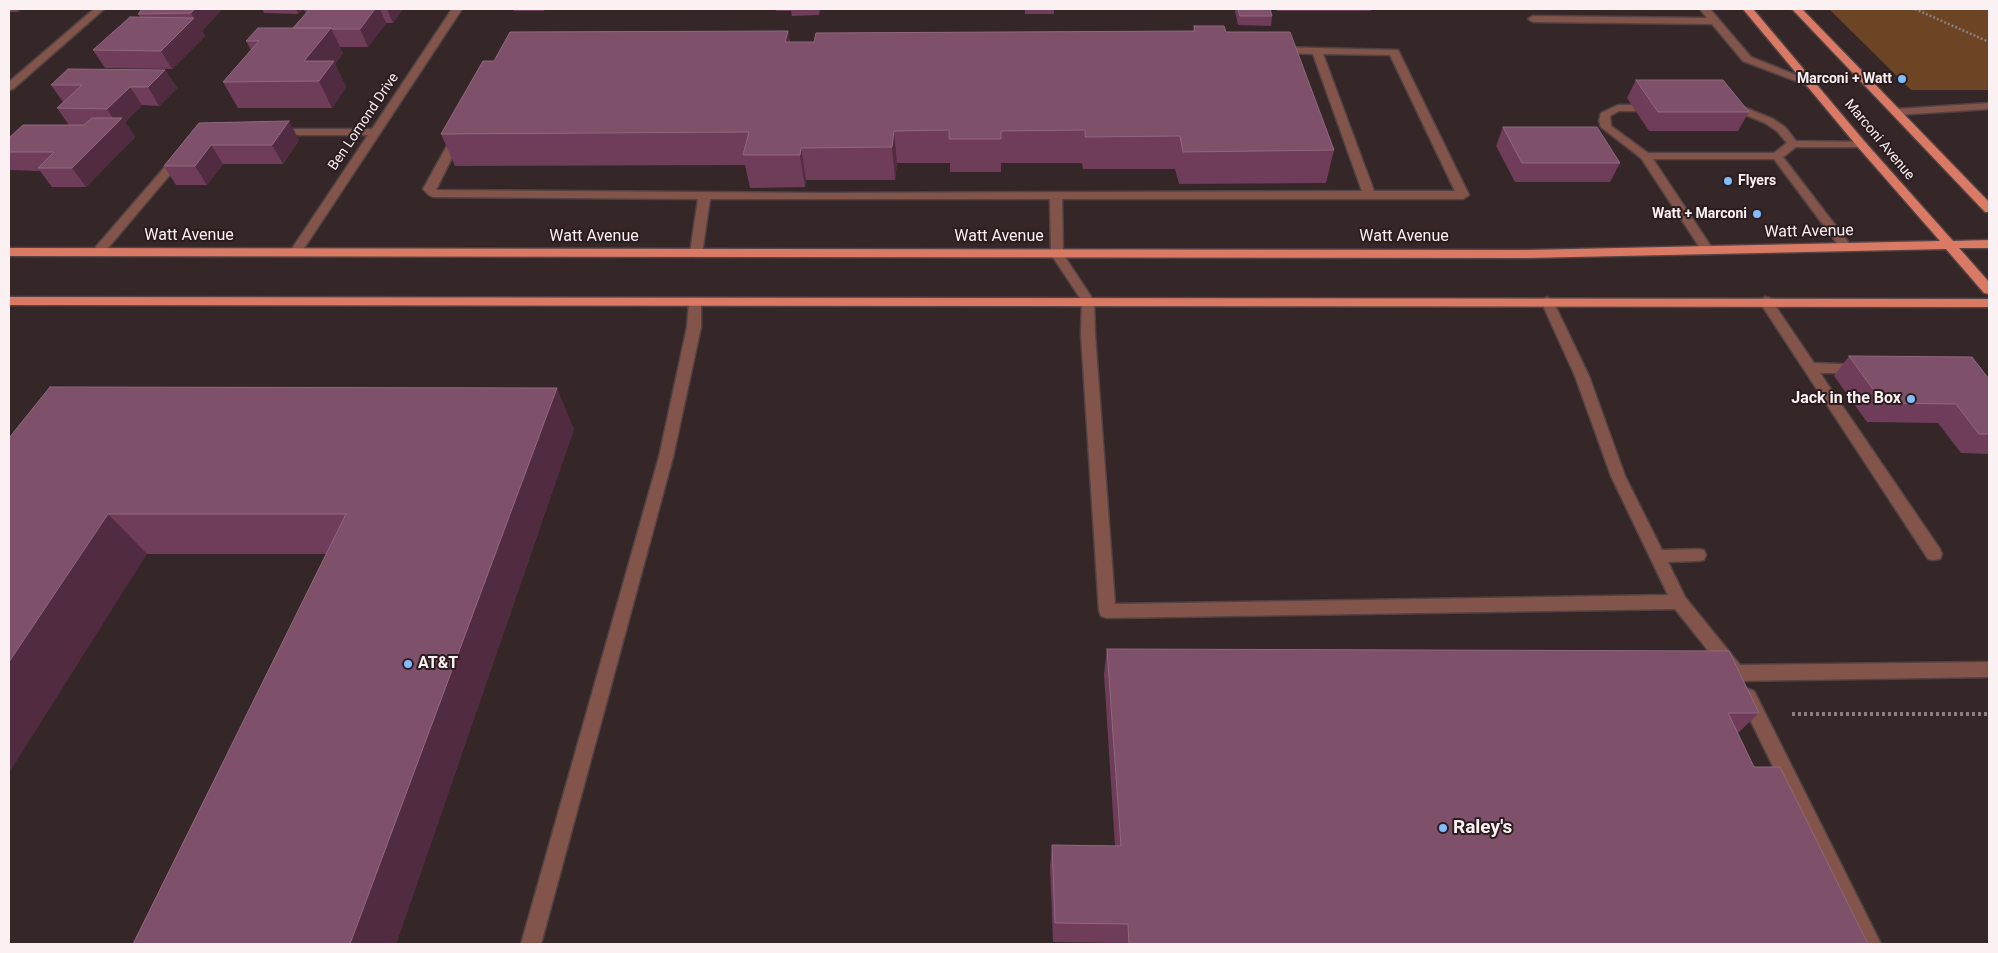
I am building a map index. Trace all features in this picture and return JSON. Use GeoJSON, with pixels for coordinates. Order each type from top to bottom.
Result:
{"type":"FeatureCollection","features":[{"type":"Feature","properties":{"kind":"main road","name":"Marconi Avenue"},"geometry":{"type":"LineString","coordinates":[[1748,9],[1813,84],[1861,144],[1989,290]]}},
{"type":"Feature","properties":{"kind":"main road","name":"Marconi Avenue"},"geometry":{"type":"LineString","coordinates":[[1797,9],[1989,208]]}},
{"type":"Feature","properties":{"kind":"main road","name":"Watt Avenue"},"geometry":{"type":"LineString","coordinates":[[9,252],[1527,254],[1989,244]]}},
{"type":"Feature","properties":{"kind":"main road"},"geometry":{"type":"LineString","coordinates":[[9,301],[1764,301],[1989,303]]}},
{"type":"Feature","properties":{"kind":"street"},"geometry":{"type":"LineString","coordinates":[[9,87],[99,9]]}},
{"type":"Feature","properties":{"kind":"street","name":"Ben Lomond Drive"},"geometry":{"type":"LineString","coordinates":[[295,253],[457,9]]}},
{"type":"Feature","properties":{"kind":"street"},"geometry":{"type":"LineString","coordinates":[[1705,9],[1747,59],[1813,84]]}},
{"type":"Feature","properties":{"kind":"street"},"geometry":{"type":"LineString","coordinates":[[1533,19],[1715,21]]}},
{"type":"Feature","properties":{"kind":"street"},"geometry":{"type":"LineString","coordinates":[[462,127],[429,189],[433,193],[705,196],[1463,196],[1394,52],[1261,50]]}},
{"type":"Feature","properties":{"kind":"street"},"geometry":{"type":"LineString","coordinates":[[1317,51],[1369,195]]}},
{"type":"Feature","properties":{"kind":"street"},"geometry":{"type":"LineString","coordinates":[[1896,112],[1989,106]]}},
{"type":"Feature","properties":{"kind":"street"},"geometry":{"type":"LineString","coordinates":[[1668,108],[1618,108],[1605,115],[1604,121],[1606,127],[1645,156],[1708,251]]}},
{"type":"Feature","properties":{"kind":"street"},"geometry":{"type":"LineString","coordinates":[[1717,108],[1737,108],[1754,114],[1781,129],[1793,144]]}},
{"type":"Feature","properties":{"kind":"street"},"geometry":{"type":"LineString","coordinates":[[265,132],[375,132]]}},
{"type":"Feature","properties":{"kind":"street"},"geometry":{"type":"LineString","coordinates":[[1645,156],[1777,156],[1793,144],[1861,144]]}},
{"type":"Feature","properties":{"kind":"street"},"geometry":{"type":"LineString","coordinates":[[98,252],[186,148]]}},
{"type":"Feature","properties":{"kind":"street"},"geometry":{"type":"LineString","coordinates":[[1777,156],[1846,247]]}},
{"type":"Feature","properties":{"kind":"street"},"geometry":{"type":"LineString","coordinates":[[1056,195],[1057,254],[1088,301],[1089,350],[1107,611],[1679,602]]}},
{"type":"Feature","properties":{"kind":"street"},"geometry":{"type":"LineString","coordinates":[[696,253],[705,196]]}},
{"type":"Feature","properties":{"kind":"street"},"geometry":{"type":"LineString","coordinates":[[1547,301],[1582,376],[1618,476],[1679,602],[1736,673],[1871,944]]}},
{"type":"Feature","properties":{"kind":"street"},"geometry":{"type":"LineString","coordinates":[[1764,301],[1934,554]]}},
{"type":"Feature","properties":{"kind":"street"},"geometry":{"type":"LineString","coordinates":[[531,944],[666,457],[694,327],[695,302]]}},
{"type":"Feature","properties":{"kind":"street"},"geometry":{"type":"LineString","coordinates":[[1809,368],[1878,368]]}},
{"type":"Feature","properties":{"kind":"street"},"geometry":{"type":"LineString","coordinates":[[1658,556],[1698,555]]}},
{"type":"Feature","properties":{"kind":"street"},"geometry":{"type":"LineString","coordinates":[[1736,673],[1989,670]]}},
{"type":"Feature","properties":{"kind":"path"},"geometry":{"type":"LineString","coordinates":[[1915,9],[1989,42]]}},
{"type":"Feature","properties":{"kind":"path"},"geometry":{"type":"LineString","coordinates":[[1756,714],[1989,714]]}},
{"type":"Feature","properties":{"kind":"shaded area"},"geometry":{"type":"Polygon","coordinates":[[[1829,9],[1989,9],[1989,90],[1911,90],[1829,9]]]}},
{"type":"Feature","properties":{"kind":"building"},"geometry":{"type":"Polygon","coordinates":[[[142,9],[195,9],[191,13],[138,14],[142,9]]]}},
{"type":"Feature","properties":{"kind":"building"},"geometry":{"type":"Polygon","coordinates":[[[310,9],[375,9],[360,29],[293,28],[310,9]]]}},
{"type":"Feature","properties":{"kind":"building"},"geometry":{"type":"Polygon","coordinates":[[[1238,9],[1270,9],[1272,16],[1240,16],[1238,9]]]}},
{"type":"Feature","properties":{"kind":"building"},"geometry":{"type":"Polygon","coordinates":[[[130,17],[194,18],[161,51],[93,50],[130,17]]]}},
{"type":"Feature","properties":{"kind":"building"},"geometry":{"type":"Polygon","coordinates":[[[1194,26],[1224,26],[1226,32],[1290,32],[1334,150],[1183,152],[1180,136],[1085,137],[1085,130],[1001,131],[1001,139],[949,139],[949,130],[894,131],[892,147],[801,148],[800,155],[743,155],[749,132],[441,134],[483,61],[494,61],[510,32],[788,31],[785,42],[814,42],[816,33],[1195,31],[1194,26]]]}},
{"type":"Feature","properties":{"kind":"building"},"geometry":{"type":"Polygon","coordinates":[[[258,28],[331,28],[304,61],[334,61],[319,81],[223,82],[259,41],[246,41],[258,28]]]}},
{"type":"Feature","properties":{"kind":"building"},"geometry":{"type":"Polygon","coordinates":[[[68,69],[165,70],[148,87],[130,87],[107,109],[57,108],[82,85],[51,85],[68,69]]]}},
{"type":"Feature","properties":{"kind":"building"},"geometry":{"type":"Polygon","coordinates":[[[1636,80],[1723,80],[1749,112],[1658,112],[1636,80]]]}},
{"type":"Feature","properties":{"kind":"building"},"geometry":{"type":"Polygon","coordinates":[[[92,118],[122,118],[72,168],[38,168],[54,152],[9,152],[9,138],[23,125],[84,125],[92,118]]]}},
{"type":"Feature","properties":{"kind":"building"},"geometry":{"type":"Polygon","coordinates":[[[289,121],[272,145],[211,145],[195,166],[164,166],[199,123],[289,121]]]}},
{"type":"Feature","properties":{"kind":"building"},"geometry":{"type":"Polygon","coordinates":[[[1503,127],[1597,127],[1620,163],[1522,163],[1503,127]]]}},
{"type":"Feature","properties":{"kind":"building"},"geometry":{"type":"Polygon","coordinates":[[[1849,356],[1972,357],[1989,379],[1989,434],[1979,434],[1956,404],[1883,403],[1849,356]]]}},
{"type":"Feature","properties":{"kind":"building","name":"AT&T"},"geometry":{"type":"Polygon","coordinates":[[[50,387],[557,388],[350,944],[133,944],[346,514],[108,514],[9,662],[9,438],[50,387]]]}},
{"type":"Feature","properties":{"kind":"building","name":"Raley's"},"geometry":{"type":"Polygon","coordinates":[[[1107,649],[1729,651],[1759,713],[1728,713],[1754,767],[1780,767],[1868,944],[1129,944],[1128,924],[1055,923],[1052,845],[1121,846],[1107,649]]]}},
{"type":"Feature","properties":{"kind":"place","name":"Marconi + Watt"},"geometry":{"type":"Point","coordinates":[1902,79]}},
{"type":"Feature","properties":{"kind":"place","name":"Flyers"},"geometry":{"type":"Point","coordinates":[1728,181]}},
{"type":"Feature","properties":{"kind":"place","name":"Watt + Marconi"},"geometry":{"type":"Point","coordinates":[1757,214]}},
{"type":"Feature","properties":{"kind":"place","name":"Jack in the Box"},"geometry":{"type":"Point","coordinates":[1911,399]}},
{"type":"Feature","properties":{"kind":"place","name":"AT&T"},"geometry":{"type":"Point","coordinates":[408,664]}},
{"type":"Feature","properties":{"kind":"place","name":"Raley's"},"geometry":{"type":"Point","coordinates":[1443,828]}}]}
